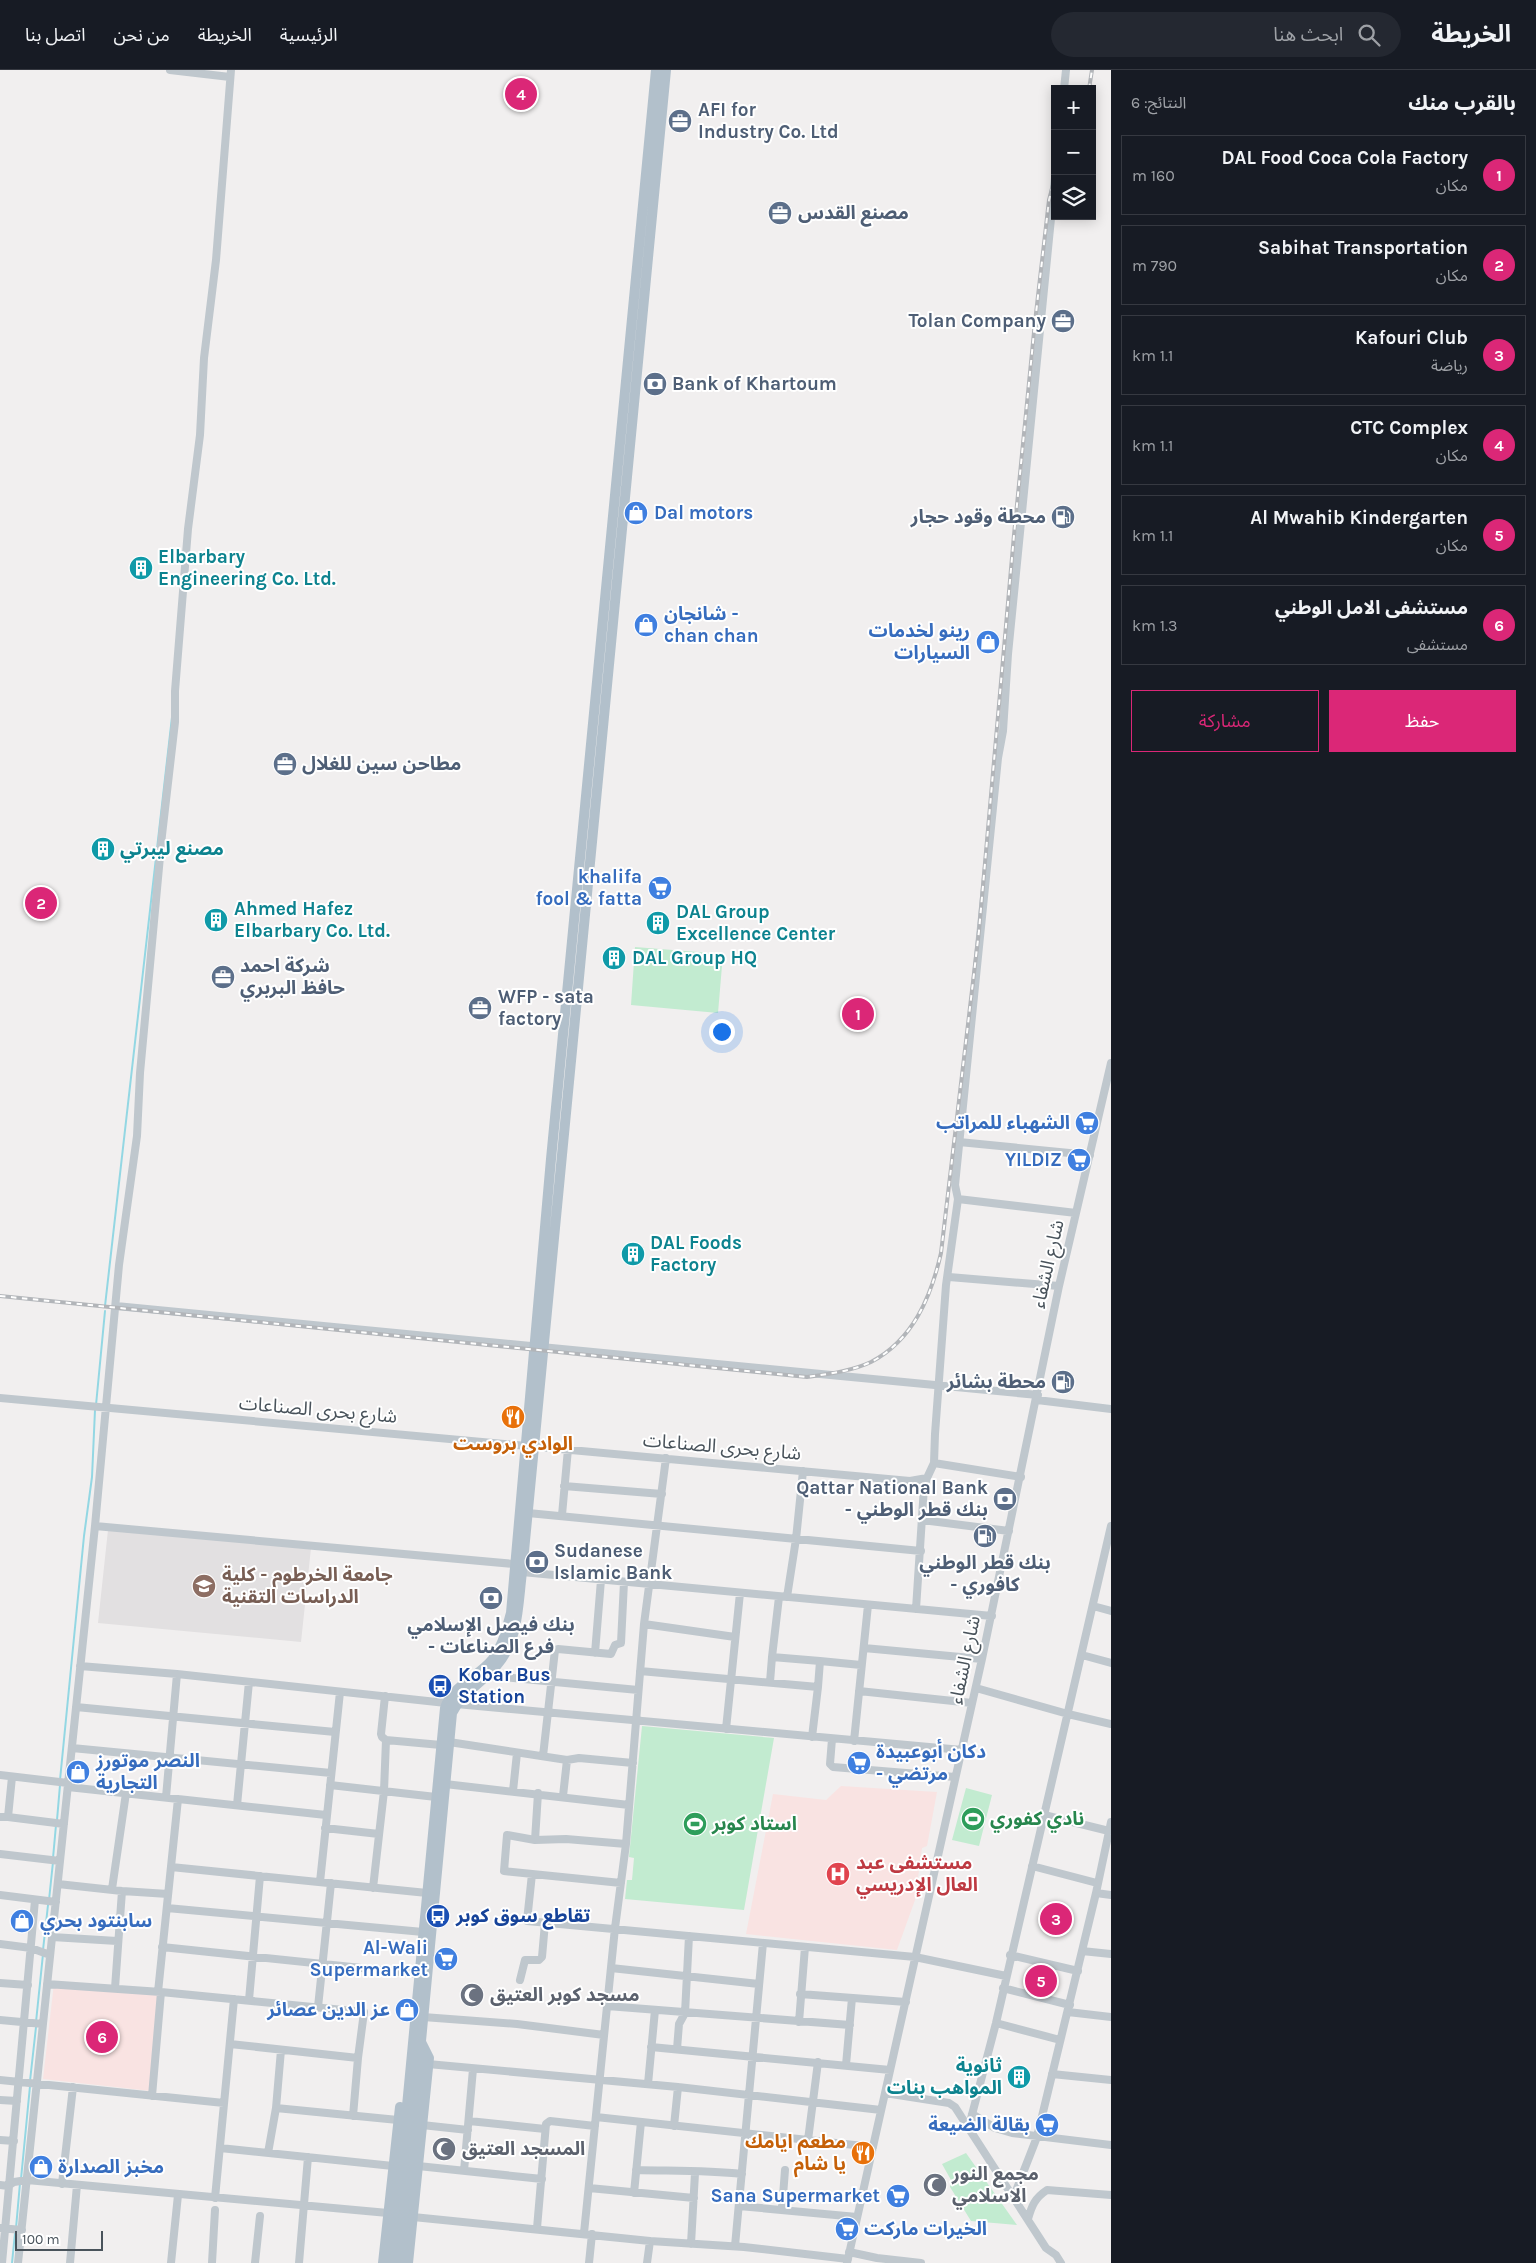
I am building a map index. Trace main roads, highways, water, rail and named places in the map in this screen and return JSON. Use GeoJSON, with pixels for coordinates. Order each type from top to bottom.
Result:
{"type":"FeatureCollection","features":[{"type":"Feature","properties":{"kind":"main road"},"geometry":{"type":"LineString","coordinates":[[482,1675],[503,1643],[511,1613],[514,1564],[530,1446],[656,70]]}},
{"type":"Feature","properties":{"kind":"main road"},"geometry":{"type":"LineString","coordinates":[[563,1092],[666,70]]}},
{"type":"Feature","properties":{"kind":"main road"},"geometry":{"type":"LineString","coordinates":[[408,2263],[422,2125],[416,2040],[419,1974],[436,1797],[451,1704],[456,1692],[498,1665],[510,1644],[516,1621],[528,1513],[530,1446]]}},
{"type":"Feature","properties":{"kind":"main road"},"geometry":{"type":"LineString","coordinates":[[383,2263],[405,2056],[416,2040],[423,2017],[445,1784],[445,1744]]}},
{"type":"Feature","properties":{"kind":"main road"},"geometry":{"type":"LineString","coordinates":[[416,2040],[429,2058],[419,2063]]}},
{"type":"Feature","properties":{"kind":"main road"},"geometry":{"type":"LineString","coordinates":[[392,2263],[419,2063]]}},
{"type":"Feature","properties":{"kind":"main road"},"geometry":{"type":"LineString","coordinates":[[400,2263],[419,2063]]}},
{"type":"Feature","properties":{"kind":"waterway"},"geometry":{"type":"LineString","coordinates":[[105,1306],[172,717]]}},
{"type":"Feature","properties":{"kind":"waterway"},"geometry":{"type":"LineString","coordinates":[[96,1405],[105,1311]]}},
{"type":"Feature","properties":{"kind":"waterway"},"geometry":{"type":"LineString","coordinates":[[60,1780],[84,1536],[92,1477],[95,1410]]}},
{"type":"Feature","properties":{"kind":"waterway"},"geometry":{"type":"LineString","coordinates":[[57,1820],[60,1785]]}},
{"type":"Feature","properties":{"kind":"waterway"},"geometry":{"type":"LineString","coordinates":[[53,1858],[56,1825]]}},
{"type":"Feature","properties":{"kind":"waterway"},"geometry":{"type":"LineString","coordinates":[[49,1900],[53,1862]]}},
{"type":"Feature","properties":{"kind":"waterway"},"geometry":{"type":"LineString","coordinates":[[43,1950],[48,1905]]}},
{"type":"Feature","properties":{"kind":"waterway"},"geometry":{"type":"LineString","coordinates":[[36,2022],[43,1954]]}},
{"type":"Feature","properties":{"kind":"waterway"},"geometry":{"type":"LineString","coordinates":[[30,2081],[36,2027]]}},
{"type":"Feature","properties":{"kind":"waterway"},"geometry":{"type":"LineString","coordinates":[[21,2179],[30,2086]]}},
{"type":"Feature","properties":{"kind":"waterway"},"geometry":{"type":"LineString","coordinates":[[16,2228],[20,2183]]}},
{"type":"Feature","properties":{"kind":"waterway"},"geometry":{"type":"LineString","coordinates":[[12,2263],[15,2233]]}},
{"type":"Feature","properties":{"kind":"railway"},"geometry":{"type":"LineString","coordinates":[[1090,85],[1092,70]]}},
{"type":"Feature","properties":{"kind":"railway"},"geometry":{"type":"LineString","coordinates":[[0,1296],[807,1377],[840,1372],[864,1365],[886,1353],[898,1342],[918,1316],[926,1301],[941,1253],[979,931],[1014,535],[1035,322],[1051,192]]}},
{"type":"Feature","properties":{"kind":"place","name":"CTC Complex"},"geometry":{"type":"Point","coordinates":[521,94]}},
{"type":"Feature","properties":{"kind":"place","name":"AFI for Industry Co. Ltd"},"geometry":{"type":"Point","coordinates":[680,121]}},
{"type":"Feature","properties":{"kind":"place","name":"مصنع القدس"},"geometry":{"type":"Point","coordinates":[780,213]}},
{"type":"Feature","properties":{"kind":"place","name":"Tolan Company"},"geometry":{"type":"Point","coordinates":[1063,321]}},
{"type":"Feature","properties":{"kind":"place","name":"Bank of Khartoum"},"geometry":{"type":"Point","coordinates":[655,384]}},
{"type":"Feature","properties":{"kind":"place","name":"Dal motors"},"geometry":{"type":"Point","coordinates":[636,513]}},
{"type":"Feature","properties":{"kind":"place","name":"محطة وقود حجار"},"geometry":{"type":"Point","coordinates":[1063,517]}},
{"type":"Feature","properties":{"kind":"place","name":"Elbarbary Engineering Co. Ltd."},"geometry":{"type":"Point","coordinates":[141,568]}},
{"type":"Feature","properties":{"kind":"place","name":"شانجان - chan chan"},"geometry":{"type":"Point","coordinates":[646,625]}},
{"type":"Feature","properties":{"kind":"place","name":"رينو لخدمات السيارات"},"geometry":{"type":"Point","coordinates":[988,642]}},
{"type":"Feature","properties":{"kind":"place","name":"مطاحن سين للغلال"},"geometry":{"type":"Point","coordinates":[285,764]}},
{"type":"Feature","properties":{"kind":"place","name":"مصنع ليبرتي"},"geometry":{"type":"Point","coordinates":[103,849]}},
{"type":"Feature","properties":{"kind":"place","name":"khalifa fool & fatta"},"geometry":{"type":"Point","coordinates":[660,888]}},
{"type":"Feature","properties":{"kind":"place","name":"Sabihat Transportation"},"geometry":{"type":"Point","coordinates":[41,903]}},
{"type":"Feature","properties":{"kind":"place","name":"Ahmed Hafez Elbarbary Co. Ltd."},"geometry":{"type":"Point","coordinates":[216,920]}},
{"type":"Feature","properties":{"kind":"place","name":"DAL Group Excellence Center"},"geometry":{"type":"Point","coordinates":[658,923]}},
{"type":"Feature","properties":{"kind":"place","name":"DAL Group HQ"},"geometry":{"type":"Point","coordinates":[614,958]}},
{"type":"Feature","properties":{"kind":"place","name":"شركة احمد حافظ البربري"},"geometry":{"type":"Point","coordinates":[223,977]}},
{"type":"Feature","properties":{"kind":"place","name":"WFP - sata factory"},"geometry":{"type":"Point","coordinates":[480,1008]}},
{"type":"Feature","properties":{"kind":"place","name":"DAL Food Coca Cola Factory"},"geometry":{"type":"Point","coordinates":[858,1014]}},
{"type":"Feature","properties":{"kind":"place","name":"الشهباء للمراتب"},"geometry":{"type":"Point","coordinates":[1087,1123]}},
{"type":"Feature","properties":{"kind":"place","name":"YILDIZ"},"geometry":{"type":"Point","coordinates":[1079,1160]}},
{"type":"Feature","properties":{"kind":"place","name":"DAL Foods Factory"},"geometry":{"type":"Point","coordinates":[633,1254]}},
{"type":"Feature","properties":{"kind":"place","name":"محطة بشائر"},"geometry":{"type":"Point","coordinates":[1063,1382]}},
{"type":"Feature","properties":{"kind":"place","name":"الوادي بروست"},"geometry":{"type":"Point","coordinates":[513,1417]}},
{"type":"Feature","properties":{"kind":"place","name":"Qattar National Bank - بنك قطر الوطني"},"geometry":{"type":"Point","coordinates":[1005,1499]}},
{"type":"Feature","properties":{"kind":"place","name":"بنك قطر الوطني - كافوري"},"geometry":{"type":"Point","coordinates":[985,1536]}},
{"type":"Feature","properties":{"kind":"place","name":"Sudanese Islamic Bank"},"geometry":{"type":"Point","coordinates":[537,1562]}},
{"type":"Feature","properties":{"kind":"place","name":"جامعة الخرطوم - كلية الدراسات التقنية"},"geometry":{"type":"Point","coordinates":[204,1586]}},
{"type":"Feature","properties":{"kind":"place","name":"بنك فيصل الإسلامي - فرع الصناعات"},"geometry":{"type":"Point","coordinates":[491,1598]}},
{"type":"Feature","properties":{"kind":"place","name":"Kobar Bus Station"},"geometry":{"type":"Point","coordinates":[440,1686]}},
{"type":"Feature","properties":{"kind":"place","name":"دكان أبوعبيدة - مرتضي"},"geometry":{"type":"Point","coordinates":[859,1763]}},
{"type":"Feature","properties":{"kind":"place","name":"النصر موتورز التجارية"},"geometry":{"type":"Point","coordinates":[78,1772]}},
{"type":"Feature","properties":{"kind":"place","name":"نادي كفوري"},"geometry":{"type":"Point","coordinates":[973,1819]}},
{"type":"Feature","properties":{"kind":"place","name":"استاد كوبر"},"geometry":{"type":"Point","coordinates":[695,1824]}},
{"type":"Feature","properties":{"kind":"place","name":"مستشفى عبد العال الإدريسي"},"geometry":{"type":"Point","coordinates":[838,1874]}},
{"type":"Feature","properties":{"kind":"place","name":"تقاطع سوق كوبر"},"geometry":{"type":"Point","coordinates":[438,1916]}},
{"type":"Feature","properties":{"kind":"place","name":"Kafouri Club"},"geometry":{"type":"Point","coordinates":[1056,1919]}},
{"type":"Feature","properties":{"kind":"place","name":"سابنتود بحري"},"geometry":{"type":"Point","coordinates":[22,1921]}},
{"type":"Feature","properties":{"kind":"place","name":"Al-Wali Supermarket"},"geometry":{"type":"Point","coordinates":[446,1959]}},
{"type":"Feature","properties":{"kind":"place","name":"Al Mwahib Kindergarten"},"geometry":{"type":"Point","coordinates":[1041,1981]}},
{"type":"Feature","properties":{"kind":"place","name":"مسجد كوبر العتيق"},"geometry":{"type":"Point","coordinates":[472,1995]}},
{"type":"Feature","properties":{"kind":"place","name":"عز الدين عصائر"},"geometry":{"type":"Point","coordinates":[407,2010]}},
{"type":"Feature","properties":{"kind":"place","name":"مستشفى الامل الوطني"},"geometry":{"type":"Point","coordinates":[102,2037]}},
{"type":"Feature","properties":{"kind":"place","name":"ثانوية المواهب بنات"},"geometry":{"type":"Point","coordinates":[1019,2077]}},
{"type":"Feature","properties":{"kind":"place","name":"بقالة الضيعة"},"geometry":{"type":"Point","coordinates":[1047,2125]}},
{"type":"Feature","properties":{"kind":"place","name":"المسجد العتيق"},"geometry":{"type":"Point","coordinates":[444,2149]}},
{"type":"Feature","properties":{"kind":"place","name":"مطعم ايامك يا شام"},"geometry":{"type":"Point","coordinates":[863,2153]}},
{"type":"Feature","properties":{"kind":"place","name":"مخبز الصدارة"},"geometry":{"type":"Point","coordinates":[41,2167]}},
{"type":"Feature","properties":{"kind":"place","name":"مجمع النور الاسلامي"},"geometry":{"type":"Point","coordinates":[935,2185]}},
{"type":"Feature","properties":{"kind":"place","name":"Sana Supermarket"},"geometry":{"type":"Point","coordinates":[898,2196]}},
{"type":"Feature","properties":{"kind":"place","name":"الخيرات ماركت"},"geometry":{"type":"Point","coordinates":[847,2229]}}]}
